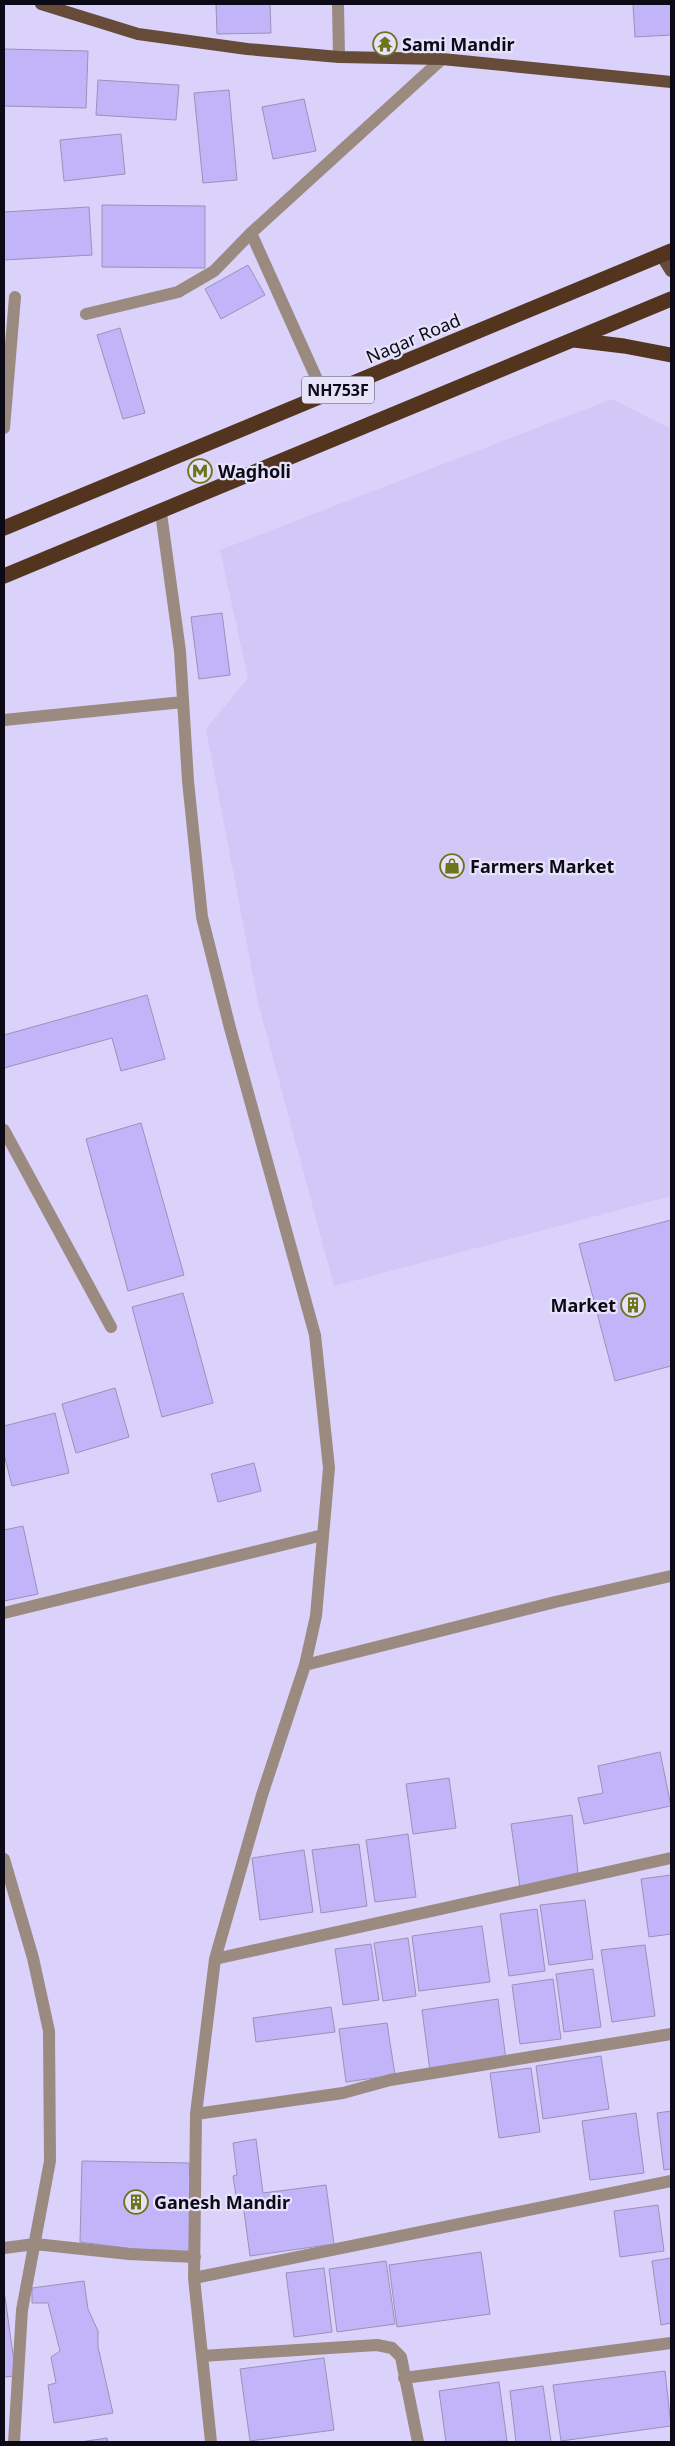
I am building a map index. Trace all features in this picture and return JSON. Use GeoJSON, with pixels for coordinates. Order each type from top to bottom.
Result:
{"type":"FeatureCollection","features":[{"type":"Feature","properties":{"kind":"highway","name":"Nagar Road"},"geometry":{"type":"LineString","coordinates":[[4,528],[666,253]]}},
{"type":"Feature","properties":{"kind":"highway","name":"NH753F"},"geometry":{"type":"LineString","coordinates":[[4,576],[161,513],[671,299]]}},
{"type":"Feature","properties":{"kind":"highway"},"geometry":{"type":"LineString","coordinates":[[572,340],[624,346],[671,355]]}},
{"type":"Feature","properties":{"kind":"main road"},"geometry":{"type":"LineString","coordinates":[[41,4],[138,34],[247,49],[339,57],[442,59],[671,82]]}},
{"type":"Feature","properties":{"kind":"main road"},"geometry":{"type":"LineString","coordinates":[[666,253],[671,271]]}},
{"type":"Feature","properties":{"kind":"street"},"geometry":{"type":"LineString","coordinates":[[338,4],[339,57]]}},
{"type":"Feature","properties":{"kind":"street"},"geometry":{"type":"LineString","coordinates":[[86,314],[178,292],[214,271],[251,233],[442,59]]}},
{"type":"Feature","properties":{"kind":"street"},"geometry":{"type":"LineString","coordinates":[[251,233],[324,395]]}},
{"type":"Feature","properties":{"kind":"street"},"geometry":{"type":"LineString","coordinates":[[4,428],[15,297]]}},
{"type":"Feature","properties":{"kind":"street"},"geometry":{"type":"LineString","coordinates":[[161,513],[180,651],[188,781],[202,917],[230,1028],[315,1335],[329,1468],[316,1616],[305,1665],[262,1795],[215,1959],[196,2114],[194,2278],[211,2442]]}},
{"type":"Feature","properties":{"kind":"street"},"geometry":{"type":"LineString","coordinates":[[4,720],[183,702]]}},
{"type":"Feature","properties":{"kind":"street"},"geometry":{"type":"LineString","coordinates":[[4,1130],[111,1327]]}},
{"type":"Feature","properties":{"kind":"street"},"geometry":{"type":"LineString","coordinates":[[4,1612],[323,1535]]}},
{"type":"Feature","properties":{"kind":"street"},"geometry":{"type":"LineString","coordinates":[[305,1665],[555,1602],[671,1576]]}},
{"type":"Feature","properties":{"kind":"street"},"geometry":{"type":"LineString","coordinates":[[215,1959],[671,1858]]}},
{"type":"Feature","properties":{"kind":"street"},"geometry":{"type":"LineString","coordinates":[[4,1859],[33,1958],[49,2031],[50,2161],[22,2310],[14,2442]]}},
{"type":"Feature","properties":{"kind":"street"},"geometry":{"type":"LineString","coordinates":[[196,2114],[344,2093],[390,2080],[671,2034]]}},
{"type":"Feature","properties":{"kind":"street"},"geometry":{"type":"LineString","coordinates":[[194,2278],[671,2181]]}},
{"type":"Feature","properties":{"kind":"street"},"geometry":{"type":"LineString","coordinates":[[4,2248],[34,2244],[129,2254],[195,2257]]}},
{"type":"Feature","properties":{"kind":"street"},"geometry":{"type":"LineString","coordinates":[[404,2378],[671,2343]]}},
{"type":"Feature","properties":{"kind":"street"},"geometry":{"type":"LineString","coordinates":[[202,2356],[377,2345],[392,2348],[401,2357],[418,2442]]}},
{"type":"Feature","properties":{"kind":"shaded area","name":"Farmers Market"},"geometry":{"type":"Polygon","coordinates":[[[612,399],[671,429],[671,1196],[334,1286],[258,1002],[206,729],[248,678],[220,550],[612,399]]]}},
{"type":"Feature","properties":{"kind":"building"},"geometry":{"type":"Polygon","coordinates":[[[216,4],[270,4],[271,33],[217,34],[216,4]]]}},
{"type":"Feature","properties":{"kind":"building"},"geometry":{"type":"Polygon","coordinates":[[[633,4],[671,4],[671,35],[635,37],[633,4]]]}},
{"type":"Feature","properties":{"kind":"building"},"geometry":{"type":"Polygon","coordinates":[[[4,49],[88,51],[86,108],[4,106],[4,49]]]}},
{"type":"Feature","properties":{"kind":"building"},"geometry":{"type":"Polygon","coordinates":[[[98,80],[179,85],[176,120],[96,115],[98,80]]]}},
{"type":"Feature","properties":{"kind":"building"},"geometry":{"type":"Polygon","coordinates":[[[229,90],[237,180],[203,183],[194,93],[229,90]]]}},
{"type":"Feature","properties":{"kind":"building"},"geometry":{"type":"Polygon","coordinates":[[[304,99],[316,151],[273,159],[262,107],[304,99]]]}},
{"type":"Feature","properties":{"kind":"building"},"geometry":{"type":"Polygon","coordinates":[[[121,134],[125,174],[64,181],[60,140],[121,134]]]}},
{"type":"Feature","properties":{"kind":"building"},"geometry":{"type":"Polygon","coordinates":[[[102,205],[205,206],[205,268],[102,267],[102,205]]]}},
{"type":"Feature","properties":{"kind":"building"},"geometry":{"type":"Polygon","coordinates":[[[89,207],[92,255],[4,260],[4,212],[89,207]]]}},
{"type":"Feature","properties":{"kind":"building"},"geometry":{"type":"Polygon","coordinates":[[[248,265],[265,295],[221,319],[205,289],[248,265]]]}},
{"type":"Feature","properties":{"kind":"building"},"geometry":{"type":"Polygon","coordinates":[[[120,328],[145,413],[123,419],[97,335],[120,328]]]}},
{"type":"Feature","properties":{"kind":"building"},"geometry":{"type":"Polygon","coordinates":[[[222,613],[230,675],[199,679],[191,617],[222,613]]]}},
{"type":"Feature","properties":{"kind":"building"},"geometry":{"type":"Polygon","coordinates":[[[147,995],[165,1059],[121,1071],[112,1038],[4,1068],[4,1035],[147,995]]]}},
{"type":"Feature","properties":{"kind":"building"},"geometry":{"type":"Polygon","coordinates":[[[141,1123],[184,1275],[128,1291],[86,1139],[141,1123]]]}},
{"type":"Feature","properties":{"kind":"building","name":"Market"},"geometry":{"type":"Polygon","coordinates":[[[671,1220],[671,1366],[615,1381],[579,1244],[671,1220]]]}},
{"type":"Feature","properties":{"kind":"building"},"geometry":{"type":"Polygon","coordinates":[[[183,1293],[213,1403],[162,1417],[132,1307],[183,1293]]]}},
{"type":"Feature","properties":{"kind":"building"},"geometry":{"type":"Polygon","coordinates":[[[115,1388],[129,1437],[76,1453],[62,1404],[115,1388]]]}},
{"type":"Feature","properties":{"kind":"building"},"geometry":{"type":"Polygon","coordinates":[[[55,1413],[69,1473],[12,1486],[4,1454],[4,1426],[55,1413]]]}},
{"type":"Feature","properties":{"kind":"building"},"geometry":{"type":"Polygon","coordinates":[[[254,1463],[261,1491],[218,1502],[211,1474],[254,1463]]]}},
{"type":"Feature","properties":{"kind":"building"},"geometry":{"type":"Polygon","coordinates":[[[23,1526],[38,1594],[4,1601],[4,1530],[23,1526]]]}},
{"type":"Feature","properties":{"kind":"building"},"geometry":{"type":"Polygon","coordinates":[[[660,1752],[671,1806],[584,1824],[578,1798],[603,1793],[598,1766],[660,1752]]]}},
{"type":"Feature","properties":{"kind":"building"},"geometry":{"type":"Polygon","coordinates":[[[449,1778],[456,1828],[413,1834],[406,1784],[449,1778]]]}},
{"type":"Feature","properties":{"kind":"building"},"geometry":{"type":"Polygon","coordinates":[[[572,1815],[578,1873],[520,1888],[511,1824],[572,1815]]]}},
{"type":"Feature","properties":{"kind":"building"},"geometry":{"type":"Polygon","coordinates":[[[408,1834],[416,1897],[375,1902],[366,1840],[408,1834]]]}},
{"type":"Feature","properties":{"kind":"building"},"geometry":{"type":"Polygon","coordinates":[[[359,1844],[367,1906],[321,1913],[312,1850],[359,1844]]]}},
{"type":"Feature","properties":{"kind":"building"},"geometry":{"type":"Polygon","coordinates":[[[304,1850],[313,1912],[260,1920],[252,1858],[304,1850]]]}},
{"type":"Feature","properties":{"kind":"building"},"geometry":{"type":"Polygon","coordinates":[[[671,1875],[671,1934],[649,1937],[641,1879],[671,1875]]]}},
{"type":"Feature","properties":{"kind":"building"},"geometry":{"type":"Polygon","coordinates":[[[585,1900],[593,1959],[549,1965],[540,1905],[585,1900]]]}},
{"type":"Feature","properties":{"kind":"building"},"geometry":{"type":"Polygon","coordinates":[[[537,1909],[545,1971],[509,1976],[500,1914],[537,1909]]]}},
{"type":"Feature","properties":{"kind":"building"},"geometry":{"type":"Polygon","coordinates":[[[482,1926],[490,1982],[419,1991],[412,1936],[482,1926]]]}},
{"type":"Feature","properties":{"kind":"building"},"geometry":{"type":"Polygon","coordinates":[[[408,1938],[416,1996],[383,2001],[374,1943],[408,1938]]]}},
{"type":"Feature","properties":{"kind":"building"},"geometry":{"type":"Polygon","coordinates":[[[371,1944],[379,2000],[343,2005],[335,1949],[371,1944]]]}},
{"type":"Feature","properties":{"kind":"building"},"geometry":{"type":"Polygon","coordinates":[[[645,1945],[655,2016],[612,2022],[601,1950],[645,1945]]]}},
{"type":"Feature","properties":{"kind":"building"},"geometry":{"type":"Polygon","coordinates":[[[593,1969],[601,2027],[564,2032],[556,1974],[593,1969]]]}},
{"type":"Feature","properties":{"kind":"building"},"geometry":{"type":"Polygon","coordinates":[[[553,1979],[561,2039],[520,2044],[512,1985],[553,1979]]]}},
{"type":"Feature","properties":{"kind":"building"},"geometry":{"type":"Polygon","coordinates":[[[498,1999],[506,2060],[430,2071],[422,2010],[498,1999]]]}},
{"type":"Feature","properties":{"kind":"building"},"geometry":{"type":"Polygon","coordinates":[[[331,2007],[335,2032],[256,2042],[253,2018],[331,2007]]]}},
{"type":"Feature","properties":{"kind":"building"},"geometry":{"type":"Polygon","coordinates":[[[387,2023],[395,2075],[346,2082],[339,2029],[387,2023]]]}},
{"type":"Feature","properties":{"kind":"building"},"geometry":{"type":"Polygon","coordinates":[[[601,2056],[609,2109],[543,2119],[536,2066],[601,2056]]]}},
{"type":"Feature","properties":{"kind":"building"},"geometry":{"type":"Polygon","coordinates":[[[531,2068],[540,2132],[499,2138],[490,2073],[531,2068]]]}},
{"type":"Feature","properties":{"kind":"building"},"geometry":{"type":"Polygon","coordinates":[[[671,2111],[671,2169],[664,2170],[657,2113],[671,2111]]]}},
{"type":"Feature","properties":{"kind":"building"},"geometry":{"type":"Polygon","coordinates":[[[636,2113],[644,2173],[590,2180],[582,2121],[636,2113]]]}},
{"type":"Feature","properties":{"kind":"building"},"geometry":{"type":"Polygon","coordinates":[[[256,2139],[263,2193],[326,2185],[334,2244],[250,2256],[242,2196],[236,2196],[233,2176],[237,2175],[233,2143],[256,2139]]]}},
{"type":"Feature","properties":{"kind":"building","name":"Ganesh Mandir"},"geometry":{"type":"Polygon","coordinates":[[[82,2161],[189,2163],[195,2257],[80,2242],[82,2161]]]}},
{"type":"Feature","properties":{"kind":"building"},"geometry":{"type":"Polygon","coordinates":[[[658,2205],[664,2251],[620,2257],[614,2211],[658,2205]]]}},
{"type":"Feature","properties":{"kind":"building"},"geometry":{"type":"Polygon","coordinates":[[[481,2252],[490,2314],[397,2327],[389,2265],[481,2252]]]}},
{"type":"Feature","properties":{"kind":"building"},"geometry":{"type":"Polygon","coordinates":[[[671,2258],[671,2323],[661,2325],[652,2261],[671,2258]]]}},
{"type":"Feature","properties":{"kind":"building"},"geometry":{"type":"Polygon","coordinates":[[[386,2261],[395,2324],[337,2332],[329,2269],[386,2261]]]}},
{"type":"Feature","properties":{"kind":"building"},"geometry":{"type":"Polygon","coordinates":[[[324,2268],[332,2332],[294,2337],[286,2273],[324,2268]]]}},
{"type":"Feature","properties":{"kind":"building"},"geometry":{"type":"Polygon","coordinates":[[[84,2281],[88,2309],[98,2331],[98,2347],[113,2413],[54,2423],[48,2385],[56,2383],[51,2357],[60,2351],[48,2303],[32,2303],[32,2288],[84,2281]]]}},
{"type":"Feature","properties":{"kind":"building"},"geometry":{"type":"Polygon","coordinates":[[[4,2290],[16,2376],[4,2377],[4,2290]]]}},
{"type":"Feature","properties":{"kind":"building"},"geometry":{"type":"Polygon","coordinates":[[[324,2358],[334,2430],[250,2441],[240,2369],[324,2358]]]}},
{"type":"Feature","properties":{"kind":"building"},"geometry":{"type":"Polygon","coordinates":[[[665,2371],[671,2426],[561,2441],[553,2385],[665,2371]]]}},
{"type":"Feature","properties":{"kind":"building"},"geometry":{"type":"Polygon","coordinates":[[[499,2382],[507,2441],[446,2442],[439,2391],[499,2382]]]}},
{"type":"Feature","properties":{"kind":"building"},"geometry":{"type":"Polygon","coordinates":[[[543,2386],[551,2442],[516,2442],[510,2391],[543,2386]]]}},
{"type":"Feature","properties":{"kind":"building"},"geometry":{"type":"Polygon","coordinates":[[[107,2438],[108,2442],[80,2442],[107,2438]]]}},
{"type":"Feature","properties":{"kind":"place","name":"Sami Mandir"},"geometry":{"type":"Point","coordinates":[385,44]}},
{"type":"Feature","properties":{"kind":"place","name":"Wagholi"},"geometry":{"type":"Point","coordinates":[200,471]}},
{"type":"Feature","properties":{"kind":"place","name":"Farmers Market"},"geometry":{"type":"Point","coordinates":[452,866]}},
{"type":"Feature","properties":{"kind":"place","name":"Market"},"geometry":{"type":"Point","coordinates":[633,1305]}},
{"type":"Feature","properties":{"kind":"place","name":"Ganesh Mandir"},"geometry":{"type":"Point","coordinates":[136,2202]}}]}
